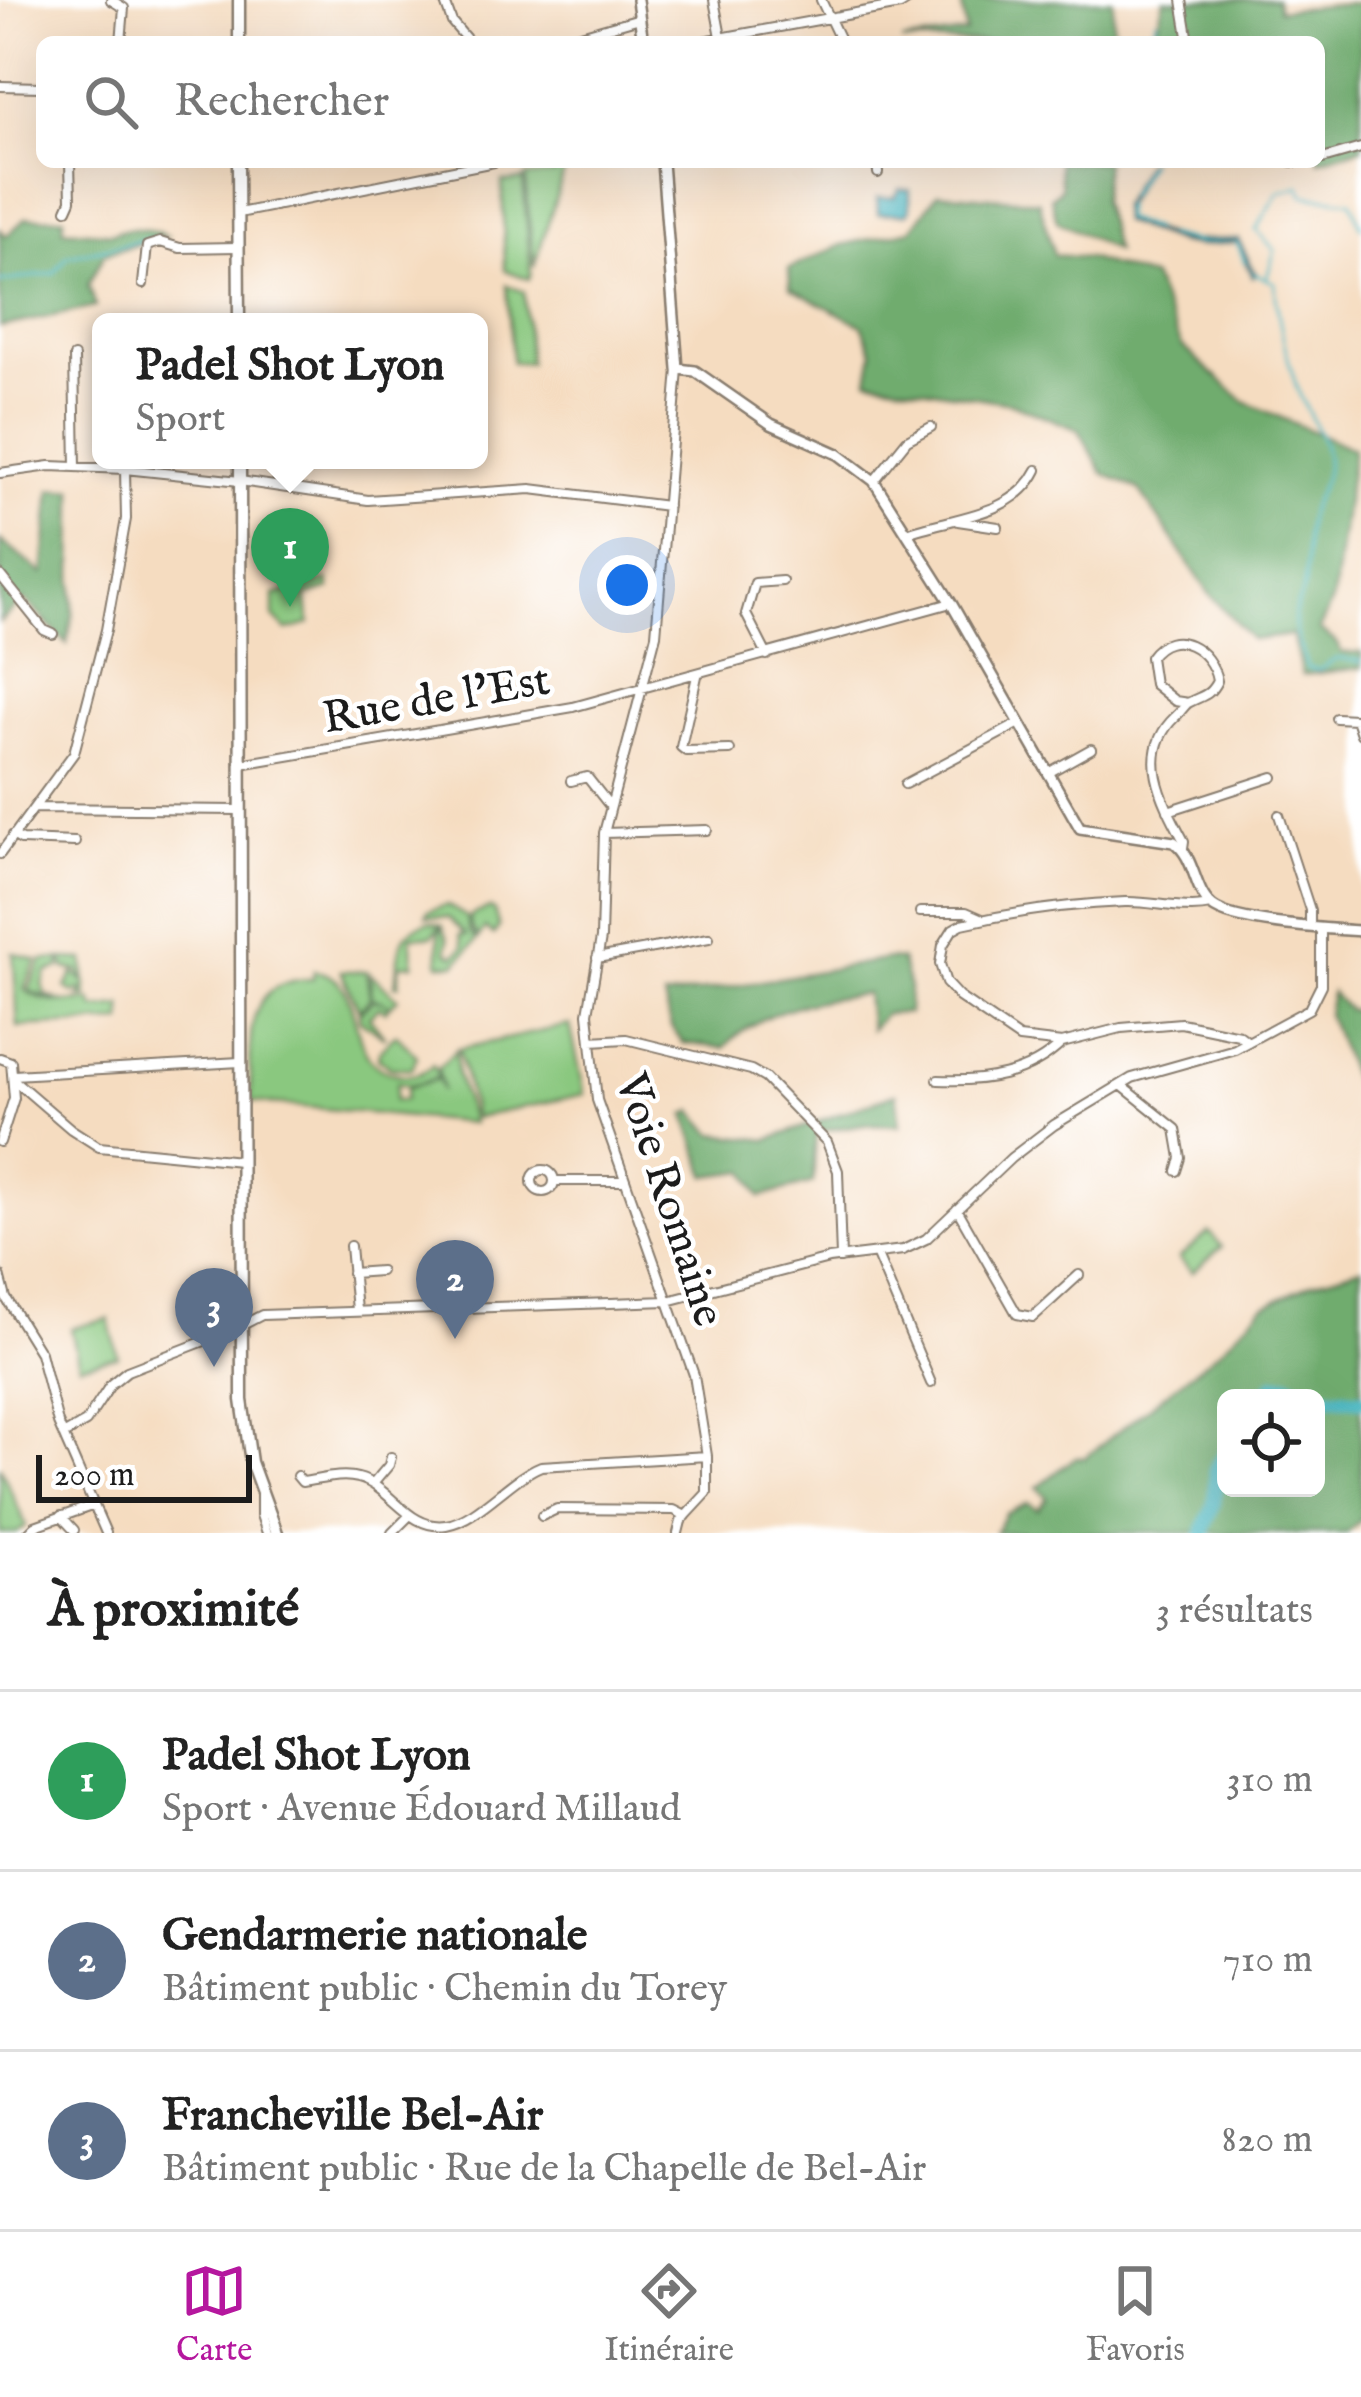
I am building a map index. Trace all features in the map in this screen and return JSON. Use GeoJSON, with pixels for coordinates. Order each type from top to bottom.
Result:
{"type":"FeatureCollection","features":[{"type":"Feature","properties":{"kind":"main road"},"geometry":{"type":"LineString","coordinates":[[239,0],[239,36]]}},
{"type":"Feature","properties":{"kind":"main road"},"geometry":{"type":"LineString","coordinates":[[238,168],[239,313]]}},
{"type":"Feature","properties":{"kind":"main road"},"geometry":{"type":"LineString","coordinates":[[240,469],[241,1325],[245,1430],[277,1533]]}},
{"type":"Feature","properties":{"kind":"street"},"geometry":{"type":"LineString","coordinates":[[111,0],[124,4],[121,36]]}},
{"type":"Feature","properties":{"kind":"street"},"geometry":{"type":"LineString","coordinates":[[444,0],[452,22],[464,36]]}},
{"type":"Feature","properties":{"kind":"street"},"geometry":{"type":"LineString","coordinates":[[637,0],[643,36]]}},
{"type":"Feature","properties":{"kind":"street"},"geometry":{"type":"LineString","coordinates":[[714,0],[721,36]]}},
{"type":"Feature","properties":{"kind":"street"},"geometry":{"type":"LineString","coordinates":[[821,0],[838,36]]}},
{"type":"Feature","properties":{"kind":"street"},"geometry":{"type":"LineString","coordinates":[[731,36],[908,0]]}},
{"type":"Feature","properties":{"kind":"street"},"geometry":{"type":"LineString","coordinates":[[1182,0],[1188,36]]}},
{"type":"Feature","properties":{"kind":"street"},"geometry":{"type":"LineString","coordinates":[[577,36],[640,18]]}},
{"type":"Feature","properties":{"kind":"street"},"geometry":{"type":"LineString","coordinates":[[0,86],[36,87]]}},
{"type":"Feature","properties":{"kind":"street"},"geometry":{"type":"LineString","coordinates":[[1325,158],[1361,148]]}},
{"type":"Feature","properties":{"kind":"street"},"geometry":{"type":"LineString","coordinates":[[67,209],[70,168]]}},
{"type":"Feature","properties":{"kind":"street"},"geometry":{"type":"LineString","coordinates":[[237,213],[464,168]]}},
{"type":"Feature","properties":{"kind":"street","name":"Voie Romaine"},"geometry":{"type":"LineString","coordinates":[[662,168],[678,369],[668,506],[656,635],[604,833],[601,938],[589,997],[597,1100],[694,1375],[707,1456],[707,1492],[678,1533]]}},
{"type":"Feature","properties":{"kind":"street"},"geometry":{"type":"LineString","coordinates":[[143,284],[147,246],[160,242],[181,248],[237,247]]}},
{"type":"Feature","properties":{"kind":"street"},"geometry":{"type":"LineString","coordinates":[[73,467],[74,357]]}},
{"type":"Feature","properties":{"kind":"street"},"geometry":{"type":"LineString","coordinates":[[678,369],[694,371],[771,424],[838,454],[874,481],[951,603],[1080,828],[1158,837],[1183,848]]}},
{"type":"Feature","properties":{"kind":"street"},"geometry":{"type":"LineString","coordinates":[[874,481],[907,440],[931,427]]}},
{"type":"Feature","properties":{"kind":"street"},"geometry":{"type":"LineString","coordinates":[[0,473],[50,466],[92,468]]}},
{"type":"Feature","properties":{"kind":"street"},"geometry":{"type":"LineString","coordinates":[[0,854],[74,753],[106,630],[126,519],[125,469],[368,500],[531,489],[668,506]]}},
{"type":"Feature","properties":{"kind":"street"},"geometry":{"type":"LineString","coordinates":[[955,521],[1022,494],[1037,470]]}},
{"type":"Feature","properties":{"kind":"street"},"geometry":{"type":"LineString","coordinates":[[907,533],[955,521],[998,527]]}},
{"type":"Feature","properties":{"kind":"street"},"geometry":{"type":"LineString","coordinates":[[0,575],[44,630],[53,634]]}},
{"type":"Feature","properties":{"kind":"street"},"geometry":{"type":"LineString","coordinates":[[767,655],[746,614],[755,583],[782,581]]}},
{"type":"Feature","properties":{"kind":"street","name":"Rue de l'Est"},"geometry":{"type":"LineString","coordinates":[[239,764],[573,707],[951,603]]}},
{"type":"Feature","properties":{"kind":"street"},"geometry":{"type":"LineString","coordinates":[[1189,703],[1175,700],[1154,684],[1150,657],[1168,643],[1194,645],[1205,653],[1217,681],[1211,693],[1189,703],[1167,725],[1154,753],[1154,770],[1168,811],[1211,905]]}},
{"type":"Feature","properties":{"kind":"street"},"geometry":{"type":"LineString","coordinates":[[697,676],[681,747],[686,751],[730,750]]}},
{"type":"Feature","properties":{"kind":"street"},"geometry":{"type":"LineString","coordinates":[[1336,718],[1356,719],[1361,734]]}},
{"type":"Feature","properties":{"kind":"street"},"geometry":{"type":"LineString","coordinates":[[905,784],[1018,724]]}},
{"type":"Feature","properties":{"kind":"street"},"geometry":{"type":"LineString","coordinates":[[1046,774],[1091,749]]}},
{"type":"Feature","properties":{"kind":"street"},"geometry":{"type":"LineString","coordinates":[[571,781],[587,777],[610,807]]}},
{"type":"Feature","properties":{"kind":"street"},"geometry":{"type":"LineString","coordinates":[[1168,811],[1273,777]]}},
{"type":"Feature","properties":{"kind":"street"},"geometry":{"type":"LineString","coordinates":[[34,808],[239,810]]}},
{"type":"Feature","properties":{"kind":"street"},"geometry":{"type":"LineString","coordinates":[[63,1435],[86,1421],[111,1384],[127,1371],[262,1315],[668,1300],[841,1258],[903,1250],[926,1239],[1054,1125],[1121,1085],[1248,1042],[1309,1009],[1321,985],[1316,927],[1279,815]]}},
{"type":"Feature","properties":{"kind":"street"},"geometry":{"type":"LineString","coordinates":[[604,833],[707,830]]}},
{"type":"Feature","properties":{"kind":"street"},"geometry":{"type":"LineString","coordinates":[[14,835],[21,840],[75,842]]}},
{"type":"Feature","properties":{"kind":"street"},"geometry":{"type":"LineString","coordinates":[[1248,1042],[1239,1035],[1199,1025],[1159,1024],[1062,1043],[1019,1037],[946,983],[940,964],[946,937],[962,924],[982,920],[1099,904],[1157,903],[1211,905],[1239,916],[1361,931]]}},
{"type":"Feature","properties":{"kind":"street"},"geometry":{"type":"LineString","coordinates":[[920,912],[966,912],[982,920]]}},
{"type":"Feature","properties":{"kind":"street"},"geometry":{"type":"LineString","coordinates":[[597,958],[709,938]]}},
{"type":"Feature","properties":{"kind":"street"},"geometry":{"type":"LineString","coordinates":[[591,1041],[626,1039],[751,1070],[765,1078],[826,1142],[838,1171],[841,1258]]}},
{"type":"Feature","properties":{"kind":"street"},"geometry":{"type":"LineString","coordinates":[[938,1080],[974,1081],[1006,1075],[1039,1062],[1062,1043]]}},
{"type":"Feature","properties":{"kind":"street"},"geometry":{"type":"LineString","coordinates":[[0,1058],[11,1062],[14,1077],[14,1099],[0,1142]]}},
{"type":"Feature","properties":{"kind":"street"},"geometry":{"type":"LineString","coordinates":[[14,1077],[240,1062]]}},
{"type":"Feature","properties":{"kind":"street"},"geometry":{"type":"LineString","coordinates":[[14,1077],[70,1129],[99,1147],[240,1161]]}},
{"type":"Feature","properties":{"kind":"street"},"geometry":{"type":"LineString","coordinates":[[1121,1085],[1176,1129],[1178,1171]]}},
{"type":"Feature","properties":{"kind":"street"},"geometry":{"type":"LineString","coordinates":[[554,1181],[622,1181]]}},
{"type":"Feature","properties":{"kind":"street"},"geometry":{"type":"LineString","coordinates":[[957,1209],[1017,1314],[1024,1318],[1033,1317],[1079,1275]]}},
{"type":"Feature","properties":{"kind":"street"},"geometry":{"type":"LineString","coordinates":[[350,1246],[356,1311]]}},
{"type":"Feature","properties":{"kind":"street"},"geometry":{"type":"LineString","coordinates":[[877,1253],[931,1383]]}},
{"type":"Feature","properties":{"kind":"street"},"geometry":{"type":"LineString","coordinates":[[352,1273],[380,1271]]}},
{"type":"Feature","properties":{"kind":"street"},"geometry":{"type":"LineString","coordinates":[[0,1275],[6,1298],[40,1352],[63,1435],[106,1533]]}},
{"type":"Feature","properties":{"kind":"street"},"geometry":{"type":"LineString","coordinates":[[297,1476],[302,1482],[359,1478],[432,1529],[463,1520],[522,1474],[541,1466],[707,1456]]}},
{"type":"Feature","properties":{"kind":"street"},"geometry":{"type":"LineString","coordinates":[[373,1484],[391,1457]]}},
{"type":"Feature","properties":{"kind":"street"},"geometry":{"type":"LineString","coordinates":[[261,1491],[267,1533]]}},
{"type":"Feature","properties":{"kind":"street"},"geometry":{"type":"LineString","coordinates":[[28,1533],[94,1504]]}},
{"type":"Feature","properties":{"kind":"street"},"geometry":{"type":"LineString","coordinates":[[542,1516],[557,1509],[674,1510],[686,1516]]}},
{"type":"Feature","properties":{"kind":"street"},"geometry":{"type":"LineString","coordinates":[[392,1533],[410,1515]]}},
{"type":"Feature","properties":{"kind":"street"},"geometry":{"type":"LineString","coordinates":[[62,1516],[74,1530]]}},
{"type":"Feature","properties":{"kind":"green space"},"geometry":{"type":"Polygon","coordinates":[[[961,0],[1113,0],[1113,36],[944,36],[966,33],[961,0]]]}},
{"type":"Feature","properties":{"kind":"green space"},"geometry":{"type":"Polygon","coordinates":[[[1164,0],[1276,0],[1278,10],[1361,3],[1361,148],[1325,158],[1325,36],[1154,36],[1164,0]]]}},
{"type":"Feature","properties":{"kind":"green space"},"geometry":{"type":"Polygon","coordinates":[[[554,168],[565,168],[534,267],[525,177],[554,174],[554,168]]]}},
{"type":"Feature","properties":{"kind":"green space"},"geometry":{"type":"Polygon","coordinates":[[[1059,168],[1104,168],[1101,201],[1115,251],[1057,221],[1051,198],[1061,188],[1059,168]]]}},
{"type":"Feature","properties":{"kind":"green space"},"geometry":{"type":"Polygon","coordinates":[[[523,180],[529,279],[505,270],[502,182],[523,180]]]}},
{"type":"Feature","properties":{"kind":"green space"},"geometry":{"type":"Polygon","coordinates":[[[938,193],[1039,201],[1054,255],[1087,258],[1152,278],[1182,346],[1245,402],[1353,449],[1333,599],[1319,630],[1342,653],[1361,652],[1361,668],[1302,675],[1292,635],[1252,640],[1209,593],[1139,490],[1103,473],[1079,430],[1011,403],[868,379],[873,352],[862,325],[790,288],[789,269],[842,245],[911,230],[938,193]]]}},
{"type":"Feature","properties":{"kind":"green space"},"geometry":{"type":"Polygon","coordinates":[[[64,217],[63,229],[113,233],[140,229],[167,236],[104,254],[88,285],[96,307],[0,327],[0,229],[6,236],[26,218],[64,217]]]}},
{"type":"Feature","properties":{"kind":"green space"},"geometry":{"type":"Polygon","coordinates":[[[507,285],[524,292],[529,363],[512,362],[507,285]]]}},
{"type":"Feature","properties":{"kind":"green space"},"geometry":{"type":"Polygon","coordinates":[[[74,489],[73,615],[67,644],[24,599],[0,622],[0,540],[43,574],[51,490],[74,489]]]}},
{"type":"Feature","properties":{"kind":"green space"},"geometry":{"type":"Polygon","coordinates":[[[328,580],[330,589],[306,596],[310,624],[287,630],[274,617],[274,595],[328,580]]]}},
{"type":"Feature","properties":{"kind":"green space"},"geometry":{"type":"Polygon","coordinates":[[[447,905],[467,917],[477,940],[456,964],[439,964],[439,932],[443,927],[447,951],[454,956],[463,947],[460,935],[466,935],[449,918],[426,916],[447,905]]]}},
{"type":"Feature","properties":{"kind":"green space"},"geometry":{"type":"Polygon","coordinates":[[[490,908],[499,927],[493,935],[485,928],[479,938],[470,925],[471,915],[490,908]]]}},
{"type":"Feature","properties":{"kind":"green space"},"geometry":{"type":"Polygon","coordinates":[[[430,922],[441,925],[432,936],[411,936],[414,964],[399,965],[399,985],[395,985],[404,938],[430,922]]]}},
{"type":"Feature","properties":{"kind":"green space"},"geometry":{"type":"Polygon","coordinates":[[[13,953],[37,960],[24,989],[56,1002],[92,1001],[95,1009],[123,1006],[123,1022],[18,1027],[13,953]]]}},
{"type":"Feature","properties":{"kind":"green space"},"geometry":{"type":"Polygon","coordinates":[[[60,959],[60,968],[47,972],[43,984],[46,995],[63,1002],[28,991],[42,960],[60,959]]]}},
{"type":"Feature","properties":{"kind":"green space"},"geometry":{"type":"Polygon","coordinates":[[[63,959],[84,960],[87,997],[79,997],[84,988],[73,993],[66,987],[74,973],[84,982],[79,971],[64,968],[63,959]]]}},
{"type":"Feature","properties":{"kind":"green space"},"geometry":{"type":"Polygon","coordinates":[[[901,960],[909,988],[908,1013],[885,1014],[870,1030],[866,994],[808,1003],[771,1016],[724,1048],[683,1043],[671,1027],[664,998],[901,960]]]}},
{"type":"Feature","properties":{"kind":"green space"},"geometry":{"type":"Polygon","coordinates":[[[314,971],[332,977],[344,989],[367,1055],[379,1067],[411,1075],[433,1065],[438,1076],[418,1084],[397,1083],[395,1100],[405,1100],[407,1088],[438,1079],[442,1091],[438,1068],[456,1050],[457,1074],[472,1123],[251,1102],[251,1040],[260,1004],[271,990],[313,979],[314,971]]]}},
{"type":"Feature","properties":{"kind":"green space"},"geometry":{"type":"Polygon","coordinates":[[[341,971],[366,971],[370,998],[359,1010],[341,971]]]}},
{"type":"Feature","properties":{"kind":"green space"},"geometry":{"type":"Polygon","coordinates":[[[370,973],[398,998],[390,1006],[385,1002],[389,1006],[385,1011],[379,1007],[369,1017],[385,1038],[360,1020],[359,1013],[373,1000],[384,1001],[372,998],[370,973]]]}},
{"type":"Feature","properties":{"kind":"green space"},"geometry":{"type":"Polygon","coordinates":[[[1331,992],[1348,1010],[1361,1010],[1361,1099],[1327,1014],[1331,992]]]}},
{"type":"Feature","properties":{"kind":"green space"},"geometry":{"type":"Polygon","coordinates":[[[570,1025],[585,1094],[474,1118],[459,1049],[570,1025]]]}},
{"type":"Feature","properties":{"kind":"green space"},"geometry":{"type":"Polygon","coordinates":[[[396,1034],[417,1056],[412,1069],[390,1067],[378,1058],[396,1034]]]}},
{"type":"Feature","properties":{"kind":"green space"},"geometry":{"type":"Polygon","coordinates":[[[896,1093],[900,1125],[864,1124],[816,1132],[813,1183],[760,1197],[746,1171],[707,1176],[686,1115],[693,1111],[714,1134],[768,1140],[896,1093]]]}},
{"type":"Feature","properties":{"kind":"green space"},"geometry":{"type":"Polygon","coordinates":[[[1209,1232],[1222,1247],[1192,1273],[1179,1258],[1209,1232]]]}},
{"type":"Feature","properties":{"kind":"green space"},"geometry":{"type":"Polygon","coordinates":[[[1361,1267],[1361,1520],[1347,1533],[995,1533],[1005,1514],[1028,1503],[1038,1509],[1047,1498],[1037,1487],[1076,1457],[1085,1458],[1221,1349],[1262,1307],[1313,1282],[1361,1267]]]}},
{"type":"Feature","properties":{"kind":"green space"},"geometry":{"type":"Polygon","coordinates":[[[109,1319],[118,1356],[79,1365],[71,1328],[109,1319]]]}},
{"type":"Feature","properties":{"kind":"green space"},"geometry":{"type":"Polygon","coordinates":[[[0,1466],[26,1526],[17,1533],[0,1533],[0,1466]]]}},
{"type":"Feature","properties":{"kind":"water"},"geometry":{"type":"Polygon","coordinates":[[[1146,168],[1123,208],[1124,220],[1184,241],[1238,239],[1256,274],[1253,277],[1237,242],[1179,243],[1122,222],[1121,205],[1146,168]]]}},
{"type":"Feature","properties":{"kind":"water"},"geometry":{"type":"Polygon","coordinates":[[[899,189],[910,190],[910,211],[878,213],[877,198],[895,197],[899,189]]]}},
{"type":"Feature","properties":{"kind":"waterway"},"geometry":{"type":"LineString","coordinates":[[1152,36],[1156,19]]}},
{"type":"Feature","properties":{"kind":"waterway"},"geometry":{"type":"LineString","coordinates":[[1128,196],[1145,168]]}},
{"type":"Feature","properties":{"kind":"waterway"},"geometry":{"type":"LineString","coordinates":[[1267,277],[1275,250],[1256,230],[1279,192],[1300,186],[1304,195],[1351,201],[1361,227]]}},
{"type":"Feature","properties":{"kind":"waterway"},"geometry":{"type":"LineString","coordinates":[[1124,205],[1124,219],[1153,229]]}},
{"type":"Feature","properties":{"kind":"waterway"},"geometry":{"type":"LineString","coordinates":[[1167,235],[1198,242]]}},
{"type":"Feature","properties":{"kind":"waterway"},"geometry":{"type":"LineString","coordinates":[[0,282],[54,273],[68,256],[150,239]]}},
{"type":"Feature","properties":{"kind":"waterway"},"geometry":{"type":"LineString","coordinates":[[1237,243],[1245,262]]}},
{"type":"Feature","properties":{"kind":"waterway"},"geometry":{"type":"LineString","coordinates":[[1255,274],[1275,283],[1291,370],[1326,458],[1325,475],[1307,522],[1296,634],[1307,668],[1319,670],[1336,659],[1361,661]]}},
{"type":"Feature","properties":{"kind":"waterway"},"geometry":{"type":"LineString","coordinates":[[1270,1389],[1275,1384],[1299,1389]]}},
{"type":"Feature","properties":{"kind":"waterway"},"geometry":{"type":"LineString","coordinates":[[1325,1396],[1361,1400]]}},
{"type":"Feature","properties":{"kind":"waterway"},"geometry":{"type":"LineString","coordinates":[[1203,1533],[1214,1503],[1217,1466]]}},
{"type":"Feature","properties":{"kind":"place","name":"Padel Shot Lyon"},"geometry":{"type":"Point","coordinates":[290,607]}},
{"type":"Feature","properties":{"kind":"place","name":"Gendarmerie nationale"},"geometry":{"type":"Point","coordinates":[455,1339]}},
{"type":"Feature","properties":{"kind":"place","name":"Francheville Bel-Air"},"geometry":{"type":"Point","coordinates":[214,1367]}}]}
